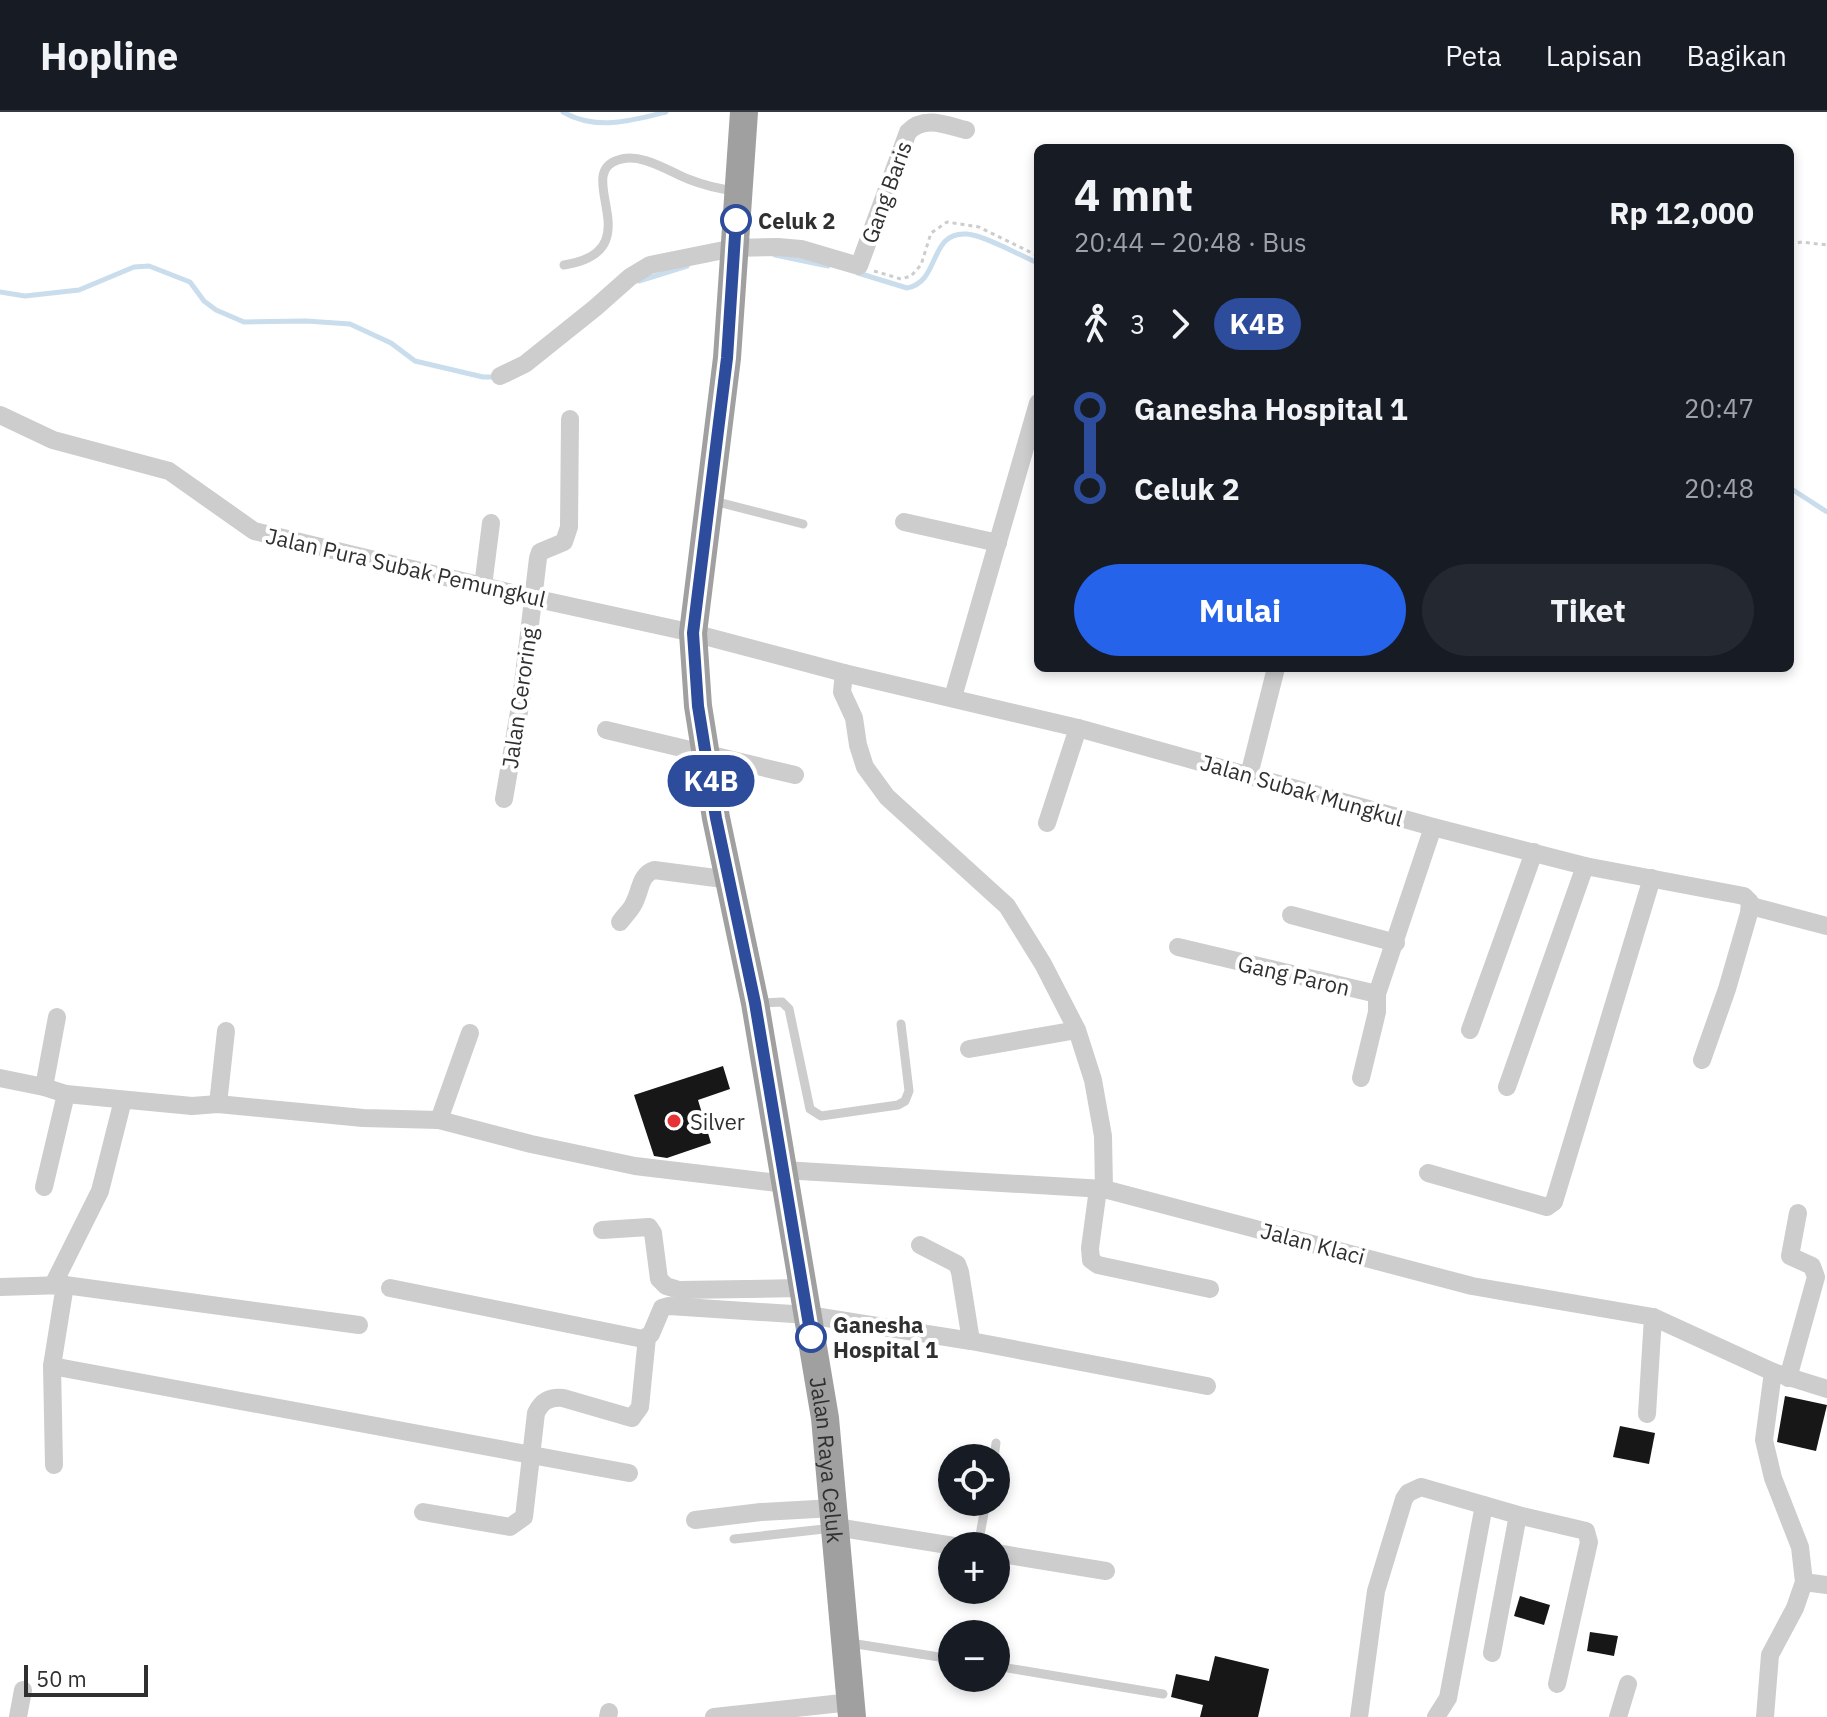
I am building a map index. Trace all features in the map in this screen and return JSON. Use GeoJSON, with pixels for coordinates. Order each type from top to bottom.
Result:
{"type":"FeatureCollection","features":[{"type":"Feature","properties":{"kind":"highway","name":"Jalan Raya Celuk"},"geometry":{"type":"LineString","coordinates":[[744,120],[727,358],[693,633],[698,706],[716,818],[755,1003],[785,1177],[799,1297],[825,1418],[851,1710]]}},
{"type":"Feature","properties":{"kind":"street","name":"Gang Baris"},"geometry":{"type":"LineString","coordinates":[[859,266],[908,132],[918,123],[928,122],[966,130]]}},
{"type":"Feature","properties":{"kind":"street"},"geometry":{"type":"LineString","coordinates":[[500,376],[525,364],[637,271],[650,265],[778,247],[801,249],[859,266]]}},
{"type":"Feature","properties":{"kind":"street","name":"Jalan Pura Subak Pemungkul"},"geometry":{"type":"LineString","coordinates":[[0,415],[53,440],[166,470],[254,531],[693,633]]}},
{"type":"Feature","properties":{"kind":"street","name":"Jalan Ceroring"},"geometry":{"type":"LineString","coordinates":[[504,799],[521,700],[540,552],[564,542],[569,527],[570,419]]}},
{"type":"Feature","properties":{"kind":"street"},"geometry":{"type":"LineString","coordinates":[[953,697],[998,543],[1030,465],[1034,434]]}},
{"type":"Feature","properties":{"kind":"street"},"geometry":{"type":"LineString","coordinates":[[904,522],[998,543]]}},
{"type":"Feature","properties":{"kind":"street"},"geometry":{"type":"LineString","coordinates":[[483,586],[491,523]]}},
{"type":"Feature","properties":{"kind":"street","name":"Jalan Subak Mungkul"},"geometry":{"type":"LineString","coordinates":[[693,633],[844,673],[1078,728],[1585,866],[1744,896],[1751,906],[1827,926]]}},
{"type":"Feature","properties":{"kind":"street"},"geometry":{"type":"LineString","coordinates":[[1249,775],[1275,672]]}},
{"type":"Feature","properties":{"kind":"street"},"geometry":{"type":"LineString","coordinates":[[844,673],[842,692],[854,718],[865,767],[887,797],[1007,906],[1043,964],[1077,1030],[1096,1094],[1103,1136],[1101,1189],[1090,1248],[1093,1262],[1210,1289]]}},
{"type":"Feature","properties":{"kind":"street"},"geometry":{"type":"LineString","coordinates":[[1047,823],[1078,728]]}},
{"type":"Feature","properties":{"kind":"street"},"geometry":{"type":"LineString","coordinates":[[606,730],[795,775]]}},
{"type":"Feature","properties":{"kind":"street","name":"Gang Paron"},"geometry":{"type":"LineString","coordinates":[[1178,947],[1377,994],[1433,827]]}},
{"type":"Feature","properties":{"kind":"street"},"geometry":{"type":"LineString","coordinates":[[1470,1030],[1534,852]]}},
{"type":"Feature","properties":{"kind":"street"},"geometry":{"type":"LineString","coordinates":[[1507,1087],[1585,866]]}},
{"type":"Feature","properties":{"kind":"street"},"geometry":{"type":"LineString","coordinates":[[620,922],[632,907],[649,871],[731,880]]}},
{"type":"Feature","properties":{"kind":"street"},"geometry":{"type":"LineString","coordinates":[[1428,1173],[1547,1207],[1554,1202],[1652,878]]}},
{"type":"Feature","properties":{"kind":"street"},"geometry":{"type":"LineString","coordinates":[[1702,1060],[1751,906]]}},
{"type":"Feature","properties":{"kind":"street"},"geometry":{"type":"LineString","coordinates":[[1291,915],[1396,943]]}},
{"type":"Feature","properties":{"kind":"street"},"geometry":{"type":"LineString","coordinates":[[1361,1078],[1377,1012],[1377,994]]}},
{"type":"Feature","properties":{"kind":"street"},"geometry":{"type":"LineString","coordinates":[[44,1087],[57,1017]]}},
{"type":"Feature","properties":{"kind":"street"},"geometry":{"type":"LineString","coordinates":[[969,1049],[1077,1030]]}},
{"type":"Feature","properties":{"kind":"street"},"geometry":{"type":"LineString","coordinates":[[218,1104],[226,1031]]}},
{"type":"Feature","properties":{"kind":"street"},"geometry":{"type":"LineString","coordinates":[[439,1120],[470,1033]]}},
{"type":"Feature","properties":{"kind":"street","name":"Jalan Klaci"},"geometry":{"type":"LineString","coordinates":[[0,1078],[66,1094],[123,1100],[192,1106],[218,1104],[363,1118],[439,1120],[635,1166],[785,1177],[1101,1189],[1472,1286],[1653,1317],[1780,1375],[1827,1389]]}},
{"type":"Feature","properties":{"kind":"street"},"geometry":{"type":"LineString","coordinates":[[44,1187],[66,1094]]}},
{"type":"Feature","properties":{"kind":"street"},"geometry":{"type":"LineString","coordinates":[[54,1465],[52,1366],[60,1284],[100,1191],[123,1100]]}},
{"type":"Feature","properties":{"kind":"street"},"geometry":{"type":"LineString","coordinates":[[1765,1717],[1770,1655],[1795,1608],[1804,1582],[1800,1547],[1773,1478],[1764,1440],[1780,1375],[1816,1277],[1812,1266],[1790,1256],[1798,1213]]}},
{"type":"Feature","properties":{"kind":"street"},"geometry":{"type":"LineString","coordinates":[[602,1230],[649,1227],[653,1233],[659,1279],[671,1288],[799,1297],[971,1341],[1207,1386]]}},
{"type":"Feature","properties":{"kind":"street"},"geometry":{"type":"LineString","coordinates":[[920,1245],[957,1264],[971,1341]]}},
{"type":"Feature","properties":{"kind":"street"},"geometry":{"type":"LineString","coordinates":[[0,1287],[60,1284],[359,1325]]}},
{"type":"Feature","properties":{"kind":"street"},"geometry":{"type":"LineString","coordinates":[[390,1288],[643,1339],[647,1337]]}},
{"type":"Feature","properties":{"kind":"street"},"geometry":{"type":"LineString","coordinates":[[423,1512],[510,1527],[516,1525],[524,1517],[536,1413],[546,1400],[554,1397],[626,1417],[635,1415],[640,1407],[647,1337],[660,1311],[669,1306],[799,1297]]}},
{"type":"Feature","properties":{"kind":"street"},"geometry":{"type":"LineString","coordinates":[[1647,1414],[1653,1317]]}},
{"type":"Feature","properties":{"kind":"street"},"geometry":{"type":"LineString","coordinates":[[52,1366],[629,1473]]}},
{"type":"Feature","properties":{"kind":"street"},"geometry":{"type":"LineString","coordinates":[[1359,1717],[1376,1591],[1404,1499],[1408,1493],[1421,1487],[1518,1515],[1582,1529],[1589,1535],[1557,1684]]}},
{"type":"Feature","properties":{"kind":"street"},"geometry":{"type":"LineString","coordinates":[[1436,1717],[1448,1698],[1484,1505]]}},
{"type":"Feature","properties":{"kind":"street"},"geometry":{"type":"LineString","coordinates":[[695,1520],[761,1512],[835,1517],[938,1542]]}},
{"type":"Feature","properties":{"kind":"street"},"geometry":{"type":"LineString","coordinates":[[1492,1653],[1518,1515]]}},
{"type":"Feature","properties":{"kind":"street"},"geometry":{"type":"LineString","coordinates":[[1010,1555],[1106,1571]]}},
{"type":"Feature","properties":{"kind":"street"},"geometry":{"type":"LineString","coordinates":[[1804,1582],[1827,1585]]}},
{"type":"Feature","properties":{"kind":"street"},"geometry":{"type":"LineString","coordinates":[[1618,1717],[1628,1684]]}},
{"type":"Feature","properties":{"kind":"street"},"geometry":{"type":"LineString","coordinates":[[18,1717],[23,1690]]}},
{"type":"Feature","properties":{"kind":"street"},"geometry":{"type":"LineString","coordinates":[[714,1717],[851,1710]]}},
{"type":"Feature","properties":{"kind":"lane"},"geometry":{"type":"LineString","coordinates":[[564,265],[584,262],[597,255],[607,238],[608,213],[601,180],[607,166],[619,159],[639,159],[690,180],[738,191]]}},
{"type":"Feature","properties":{"kind":"lane"},"geometry":{"type":"LineString","coordinates":[[711,500],[803,524]]}},
{"type":"Feature","properties":{"kind":"lane"},"geometry":{"type":"LineString","coordinates":[[755,1003],[782,1002],[789,1009],[810,1109],[821,1116],[898,1105],[905,1101],[909,1091],[901,1024]]}},
{"type":"Feature","properties":{"kind":"lane"},"geometry":{"type":"LineString","coordinates":[[734,1539],[814,1532],[835,1517]]}},
{"type":"Feature","properties":{"kind":"lane"},"geometry":{"type":"LineString","coordinates":[[847,1642],[938,1657]]}},
{"type":"Feature","properties":{"kind":"lane"},"geometry":{"type":"LineString","coordinates":[[1010,1668],[1163,1694]]}},
{"type":"Feature","properties":{"kind":"path"},"geometry":{"type":"LineString","coordinates":[[859,266],[906,279],[921,265],[931,233],[947,222],[979,227],[1034,254]]}},
{"type":"Feature","properties":{"kind":"path"},"geometry":{"type":"LineString","coordinates":[[1794,243],[1827,245]]}},
{"type":"Feature","properties":{"kind":"building","name":"Silver"},"geometry":{"type":"Polygon","coordinates":[[[723,1066],[730,1089],[698,1100],[711,1143],[667,1158],[654,1156],[634,1095],[723,1066]]]}},
{"type":"Feature","properties":{"kind":"building"},"geometry":{"type":"Polygon","coordinates":[[[1785,1396],[1827,1405],[1816,1451],[1777,1442],[1785,1396]]]}},
{"type":"Feature","properties":{"kind":"building"},"geometry":{"type":"Polygon","coordinates":[[[1620,1426],[1655,1433],[1649,1464],[1613,1457],[1620,1426]]]}},
{"type":"Feature","properties":{"kind":"building"},"geometry":{"type":"Polygon","coordinates":[[[1520,1596],[1550,1605],[1544,1625],[1514,1616],[1520,1596]]]}},
{"type":"Feature","properties":{"kind":"building"},"geometry":{"type":"Polygon","coordinates":[[[1590,1632],[1618,1636],[1614,1656],[1587,1651],[1590,1632]]]}},
{"type":"Feature","properties":{"kind":"building"},"geometry":{"type":"Polygon","coordinates":[[[1215,1656],[1269,1669],[1258,1717],[1200,1717],[1203,1705],[1171,1697],[1176,1674],[1209,1681],[1215,1656]]]}},
{"type":"Feature","properties":{"kind":"waterway"},"geometry":{"type":"LineString","coordinates":[[563,112],[575,118],[601,123],[666,112]]}},
{"type":"Feature","properties":{"kind":"waterway"},"geometry":{"type":"LineString","coordinates":[[858,273],[907,288],[925,277],[946,240],[967,234],[1034,261]]}},
{"type":"Feature","properties":{"kind":"waterway"},"geometry":{"type":"LineString","coordinates":[[775,255],[828,266]]}},
{"type":"Feature","properties":{"kind":"waterway"},"geometry":{"type":"LineString","coordinates":[[0,292],[25,296],[79,290],[134,267],[149,266],[190,282],[204,301],[216,310],[244,322],[350,324],[391,343],[415,361],[483,377],[498,377]]}},
{"type":"Feature","properties":{"kind":"waterway"},"geometry":{"type":"LineString","coordinates":[[639,281],[687,266]]}},
{"type":"Feature","properties":{"kind":"waterway"},"geometry":{"type":"LineString","coordinates":[[1794,491],[1827,512]]}},
{"type":"Feature","properties":{"kind":"bus line","name":"K4B"},"geometry":{"type":"LineString","coordinates":[[736,220],[727,358],[693,633],[698,706],[716,818],[755,1003],[811,1337]]}},
{"type":"Feature","properties":{"kind":"place","name":"Celuk 2"},"geometry":{"type":"Point","coordinates":[736,220]}},
{"type":"Feature","properties":{"kind":"place","name":"Silver"},"geometry":{"type":"Point","coordinates":[674,1121]}},
{"type":"Feature","properties":{"kind":"place","name":"Ganesha Hospital 1"},"geometry":{"type":"Point","coordinates":[811,1337]}}]}
